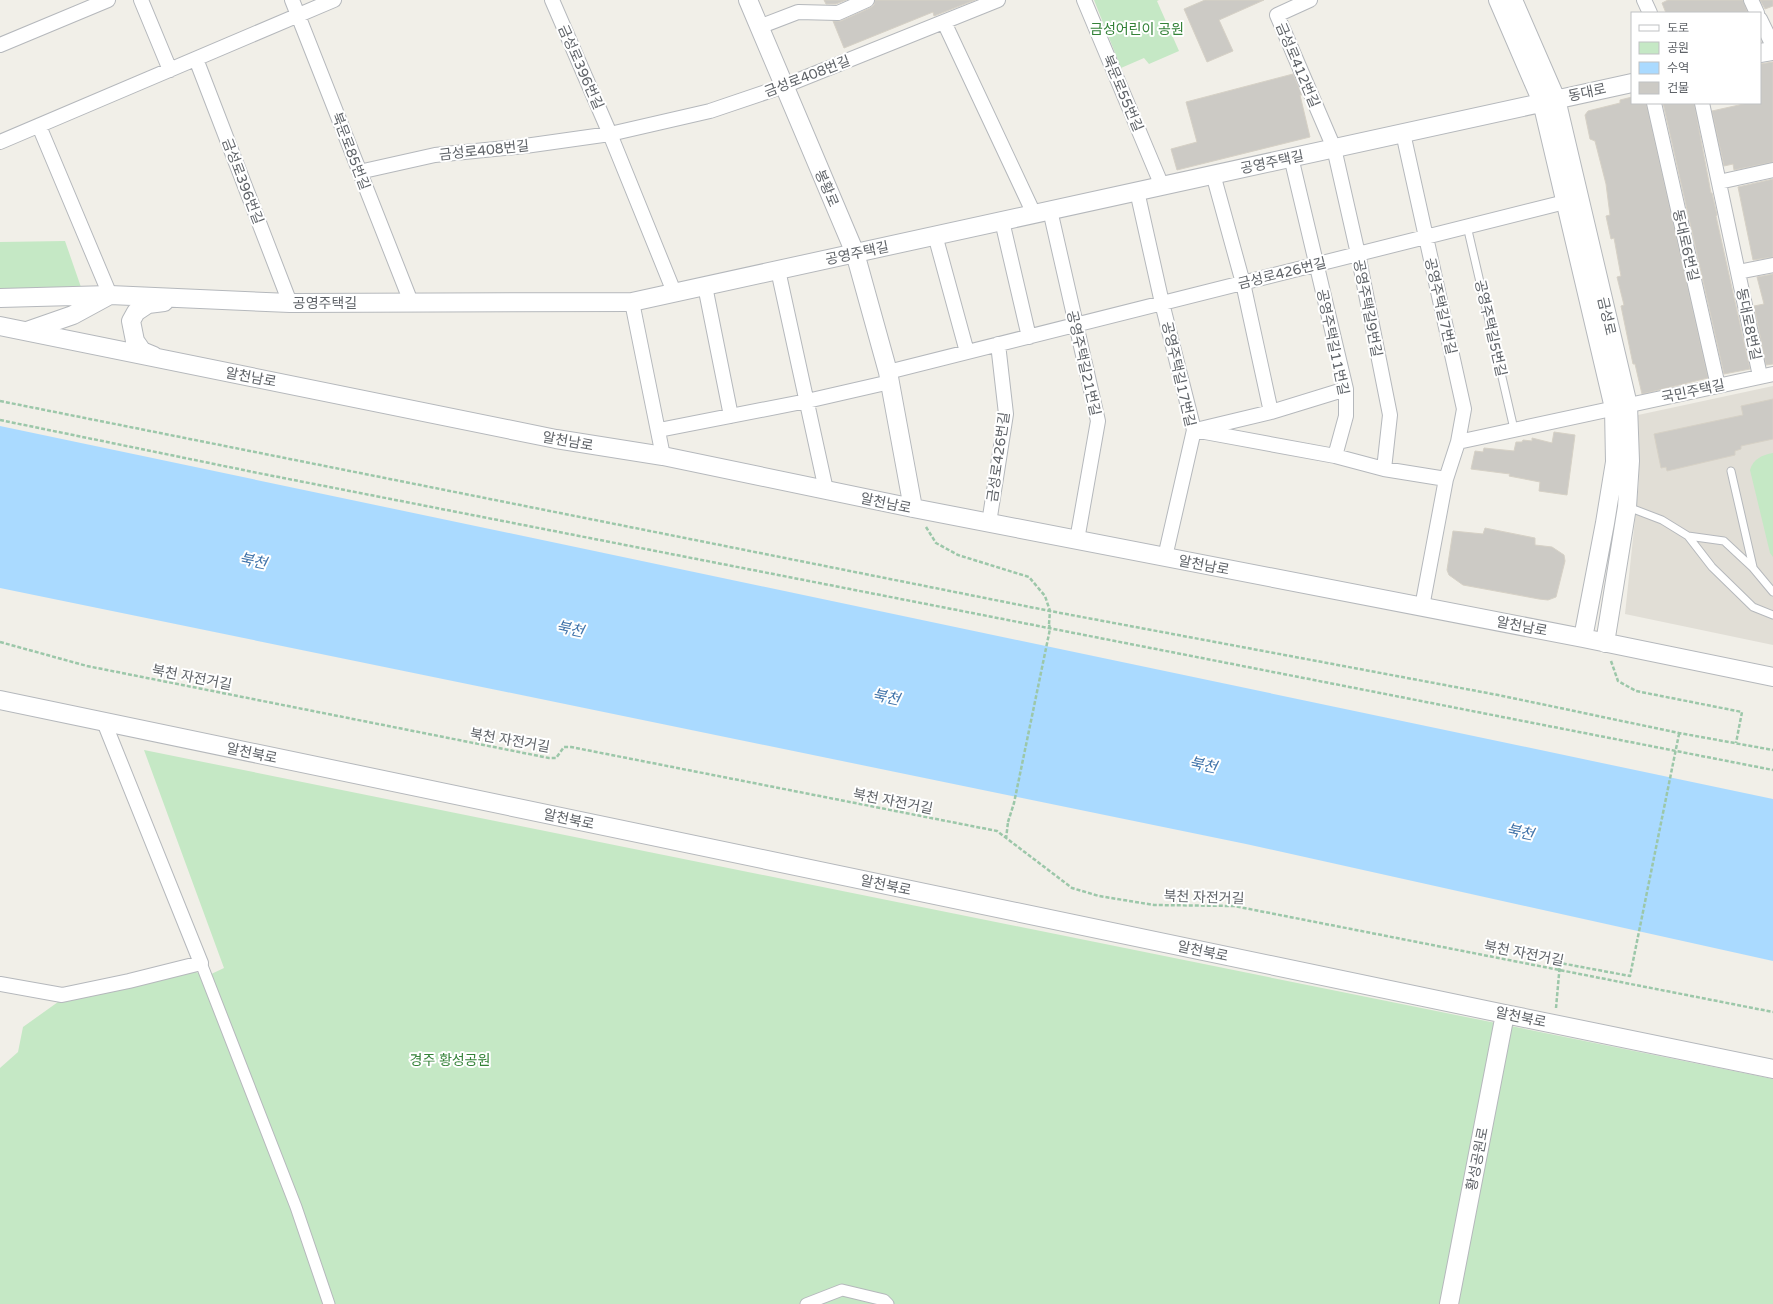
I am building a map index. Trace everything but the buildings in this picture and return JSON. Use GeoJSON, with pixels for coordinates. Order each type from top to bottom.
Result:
{"type":"FeatureCollection","features":[{"type":"Feature","properties":{"kind":"street"},"geometry":{"type":"LineString","coordinates":[[0,46],[108,0]]}},
{"type":"Feature","properties":{"kind":"street"},"geometry":{"type":"LineString","coordinates":[[141,0],[170,70]]}},
{"type":"Feature","properties":{"kind":"street","name":"북문로85번길"},"geometry":{"type":"LineString","coordinates":[[292,0],[411,302]]}},
{"type":"Feature","properties":{"kind":"street"},"geometry":{"type":"LineString","coordinates":[[0,142],[334,0]]}},
{"type":"Feature","properties":{"kind":"street","name":"금성로396번길"},"geometry":{"type":"LineString","coordinates":[[552,0],[610,134]]}},
{"type":"Feature","properties":{"kind":"street","name":"봉황로"},"geometry":{"type":"LineString","coordinates":[[748,0],[855,253],[889,377],[913,508]]}},
{"type":"Feature","properties":{"kind":"street"},"geometry":{"type":"LineString","coordinates":[[759,27],[798,12],[838,13],[867,0]]}},
{"type":"Feature","properties":{"kind":"street","name":"금성로408번길"},"geometry":{"type":"LineString","coordinates":[[359,172],[435,155],[525,146],[610,134],[710,111],[784,86],[998,0]]}},
{"type":"Feature","properties":{"kind":"street","name":"북문로55번길"},"geometry":{"type":"LineString","coordinates":[[1084,0],[1162,186]]}},
{"type":"Feature","properties":{"kind":"street","name":"금성로412번길"},"geometry":{"type":"LineString","coordinates":[[1310,0],[1277,15],[1334,148]]}},
{"type":"Feature","properties":{"kind":"street","name":"금성로"},"geometry":{"type":"LineString","coordinates":[[1498,0],[1549,101],[1565,202],[1621,406]]}},
{"type":"Feature","properties":{"kind":"street","name":"금성로"},"geometry":{"type":"LineString","coordinates":[[1513,0],[1549,101],[1621,406],[1615,462],[1618,503],[1605,643]]}},
{"type":"Feature","properties":{"kind":"street"},"geometry":{"type":"LineString","coordinates":[[1644,0],[1650,12]]}},
{"type":"Feature","properties":{"kind":"street"},"geometry":{"type":"LineString","coordinates":[[1751,0],[1757,12]]}},
{"type":"Feature","properties":{"kind":"street"},"geometry":{"type":"LineString","coordinates":[[1761,21],[1773,46]]}},
{"type":"Feature","properties":{"kind":"street","name":"공영주택길21번길"},"geometry":{"type":"LineString","coordinates":[[944,22],[1042,212],[1075,325],[1098,421],[1077,540]]}},
{"type":"Feature","properties":{"kind":"street"},"geometry":{"type":"LineString","coordinates":[[1761,54],[1773,51]]}},
{"type":"Feature","properties":{"kind":"street","name":"금성로396번길"},"geometry":{"type":"LineString","coordinates":[[196,59],[290,303]]}},
{"type":"Feature","properties":{"kind":"street","name":"동대로"},"geometry":{"type":"LineString","coordinates":[[1549,101],[1631,83]]}},
{"type":"Feature","properties":{"kind":"street","name":"공영주택길"},"geometry":{"type":"LineString","coordinates":[[0,298],[110,295],[290,303],[632,302],[1549,101]]}},
{"type":"Feature","properties":{"kind":"street","name":"동대로6번길"},"geometry":{"type":"LineString","coordinates":[[1654,104],[1718,386]]}},
{"type":"Feature","properties":{"kind":"street","name":"동대로8번길"},"geometry":{"type":"LineString","coordinates":[[1702,104],[1738,272],[1766,375]]}},
{"type":"Feature","properties":{"kind":"street"},"geometry":{"type":"LineString","coordinates":[[26,332],[73,315],[110,295],[39,126]]}},
{"type":"Feature","properties":{"kind":"street","name":"공영주택길7번길"},"geometry":{"type":"LineString","coordinates":[[1403,133],[1464,409],[1458,442],[1446,479],[1422,607]]}},
{"type":"Feature","properties":{"kind":"street"},"geometry":{"type":"LineString","coordinates":[[610,134],[674,292]]}},
{"type":"Feature","properties":{"kind":"street","name":"공영주택길9번길"},"geometry":{"type":"LineString","coordinates":[[1334,148],[1358,254],[1390,415],[1384,469]]}},
{"type":"Feature","properties":{"kind":"street","name":"공영주택길11번길"},"geometry":{"type":"LineString","coordinates":[[1291,158],[1346,389],[1346,416],[1335,456]]}},
{"type":"Feature","properties":{"kind":"street"},"geometry":{"type":"LineString","coordinates":[[1719,182],[1773,170]]}},
{"type":"Feature","properties":{"kind":"street"},"geometry":{"type":"LineString","coordinates":[[1213,174],[1243,283],[1271,412]]}},
{"type":"Feature","properties":{"kind":"street","name":"공영주택길17번길"},"geometry":{"type":"LineString","coordinates":[[1137,191],[1162,303],[1194,430],[1165,557]]}},
{"type":"Feature","properties":{"kind":"street","name":"금성로426번길"},"geometry":{"type":"LineString","coordinates":[[889,377],[967,352],[1565,202]]}},
{"type":"Feature","properties":{"kind":"street"},"geometry":{"type":"LineString","coordinates":[[1002,221],[1029,337]]}},
{"type":"Feature","properties":{"kind":"street"},"geometry":{"type":"LineString","coordinates":[[935,236],[967,352]]}},
{"type":"Feature","properties":{"kind":"street","name":"동대로8번길"},"geometry":{"type":"LineString","coordinates":[[1738,272],[1773,265]]}},
{"type":"Feature","properties":{"kind":"street"},"geometry":{"type":"LineString","coordinates":[[778,270],[826,490]]}},
{"type":"Feature","properties":{"kind":"street"},"geometry":{"type":"LineString","coordinates":[[705,286],[731,416]]}},
{"type":"Feature","properties":{"kind":"street"},"geometry":{"type":"LineString","coordinates":[[162,359],[142,351],[135,341],[131,321],[136,312],[148,304],[199,299]]}},
{"type":"Feature","properties":{"kind":"street"},"geometry":{"type":"LineString","coordinates":[[632,302],[659,430],[663,456]]}},
{"type":"Feature","properties":{"kind":"street","name":"알천남로"},"geometry":{"type":"LineString","coordinates":[[0,326],[556,439],[663,456],[913,508],[1583,638],[1773,677]]}},
{"type":"Feature","properties":{"kind":"street","name":"금성로426번길"},"geometry":{"type":"LineString","coordinates":[[989,523],[1006,414],[998,344]]}},
{"type":"Feature","properties":{"kind":"street","name":"국민주택길"},"geometry":{"type":"LineString","coordinates":[[1621,406],[1766,375]]}},
{"type":"Feature","properties":{"kind":"street"},"geometry":{"type":"LineString","coordinates":[[659,430],[806,400],[889,377]]}},
{"type":"Feature","properties":{"kind":"street"},"geometry":{"type":"LineString","coordinates":[[1194,430],[1271,412],[1346,389]]}},
{"type":"Feature","properties":{"kind":"street"},"geometry":{"type":"LineString","coordinates":[[1458,442],[1621,406]]}},
{"type":"Feature","properties":{"kind":"street"},"geometry":{"type":"LineString","coordinates":[[1194,430],[1335,456],[1384,469],[1446,479]]}},
{"type":"Feature","properties":{"kind":"street","name":"금성로"},"geometry":{"type":"LineString","coordinates":[[1583,638],[1618,503]]}},
{"type":"Feature","properties":{"kind":"street","name":"알천북로"},"geometry":{"type":"LineString","coordinates":[[0,700],[1773,1069]]}},
{"type":"Feature","properties":{"kind":"street"},"geometry":{"type":"LineString","coordinates":[[104,722],[201,963],[296,1207],[329,1304]]}},
{"type":"Feature","properties":{"kind":"street"},"geometry":{"type":"LineString","coordinates":[[0,984],[62,995],[129,981],[201,963]]}},
{"type":"Feature","properties":{"kind":"street","name":"황성공원로"},"geometry":{"type":"LineString","coordinates":[[1449,1304],[1505,1014]]}},
{"type":"Feature","properties":{"kind":"street"},"geometry":{"type":"LineString","coordinates":[[806,1304],[842,1290],[884,1300],[888,1304]]}},
{"type":"Feature","properties":{"kind":"lane","name":"공영주택길5번길"},"geometry":{"type":"LineString","coordinates":[[1467,226],[1514,429]]}},
{"type":"Feature","properties":{"kind":"lane"},"geometry":{"type":"LineString","coordinates":[[1731,471],[1753,568]]}},
{"type":"Feature","properties":{"kind":"lane"},"geometry":{"type":"LineString","coordinates":[[1618,503],[1662,520],[1688,536],[1712,567],[1753,607],[1773,615]]}},
{"type":"Feature","properties":{"kind":"lane"},"geometry":{"type":"LineString","coordinates":[[1688,536],[1724,541],[1753,568],[1773,592]]}},
{"type":"Feature","properties":{"kind":"path"},"geometry":{"type":"LineString","coordinates":[[0,400],[1050,611],[1498,695],[1679,733],[1773,750]]}},
{"type":"Feature","properties":{"kind":"path"},"geometry":{"type":"LineString","coordinates":[[0,420],[266,475],[1675,753],[1773,770]]}},
{"type":"Feature","properties":{"kind":"path"},"geometry":{"type":"LineString","coordinates":[[913,508],[936,543],[958,555],[1029,577],[1045,596],[1050,611],[1050,629],[1014,803],[1008,822],[1006,839]]}},
{"type":"Feature","properties":{"kind":"path","name":"북천 자전거길"},"geometry":{"type":"LineString","coordinates":[[0,642],[87,666],[549,758],[556,758],[564,747],[571,747],[996,831],[1072,888],[1099,896],[1154,905],[1234,906],[1773,1012]]}},
{"type":"Feature","properties":{"kind":"path"},"geometry":{"type":"LineString","coordinates":[[1605,643],[1618,681],[1636,690],[1742,712],[1736,743]]}},
{"type":"Feature","properties":{"kind":"path"},"geometry":{"type":"LineString","coordinates":[[1554,1024],[1560,963],[1630,976],[1679,733]]}},
{"type":"Feature","properties":{"kind":"shaded area"},"geometry":{"type":"Polygon","coordinates":[[[1773,386],[1773,645],[1625,614],[1639,482],[1638,415],[1773,386]]]}},
{"type":"Feature","properties":{"kind":"green space","name":"금성어린이 공원"},"geometry":{"type":"Polygon","coordinates":[[[1094,0],[1159,0],[1157,1],[1179,51],[1149,64],[1144,58],[1121,68],[1094,0]]]}},
{"type":"Feature","properties":{"kind":"green space"},"geometry":{"type":"Polygon","coordinates":[[[65,241],[82,290],[0,292],[0,242],[65,241]]]}},
{"type":"Feature","properties":{"kind":"green space"},"geometry":{"type":"Polygon","coordinates":[[[1773,453],[1773,557],[1770,553],[1750,470],[1753,463],[1758,458],[1773,453]]]}},
{"type":"Feature","properties":{"kind":"green space","name":"경주 황성공원"},"geometry":{"type":"Polygon","coordinates":[[[144,750],[1773,1079],[1773,1304],[0,1304],[0,1068],[18,1052],[23,1027],[58,1002],[193,971],[207,976],[224,968],[144,750]]]}},
{"type":"Feature","properties":{"kind":"water","name":"북천"},"geometry":{"type":"Polygon","coordinates":[[[0,426],[1773,799],[1773,961],[1246,844],[0,588],[0,426]]]}}]}
